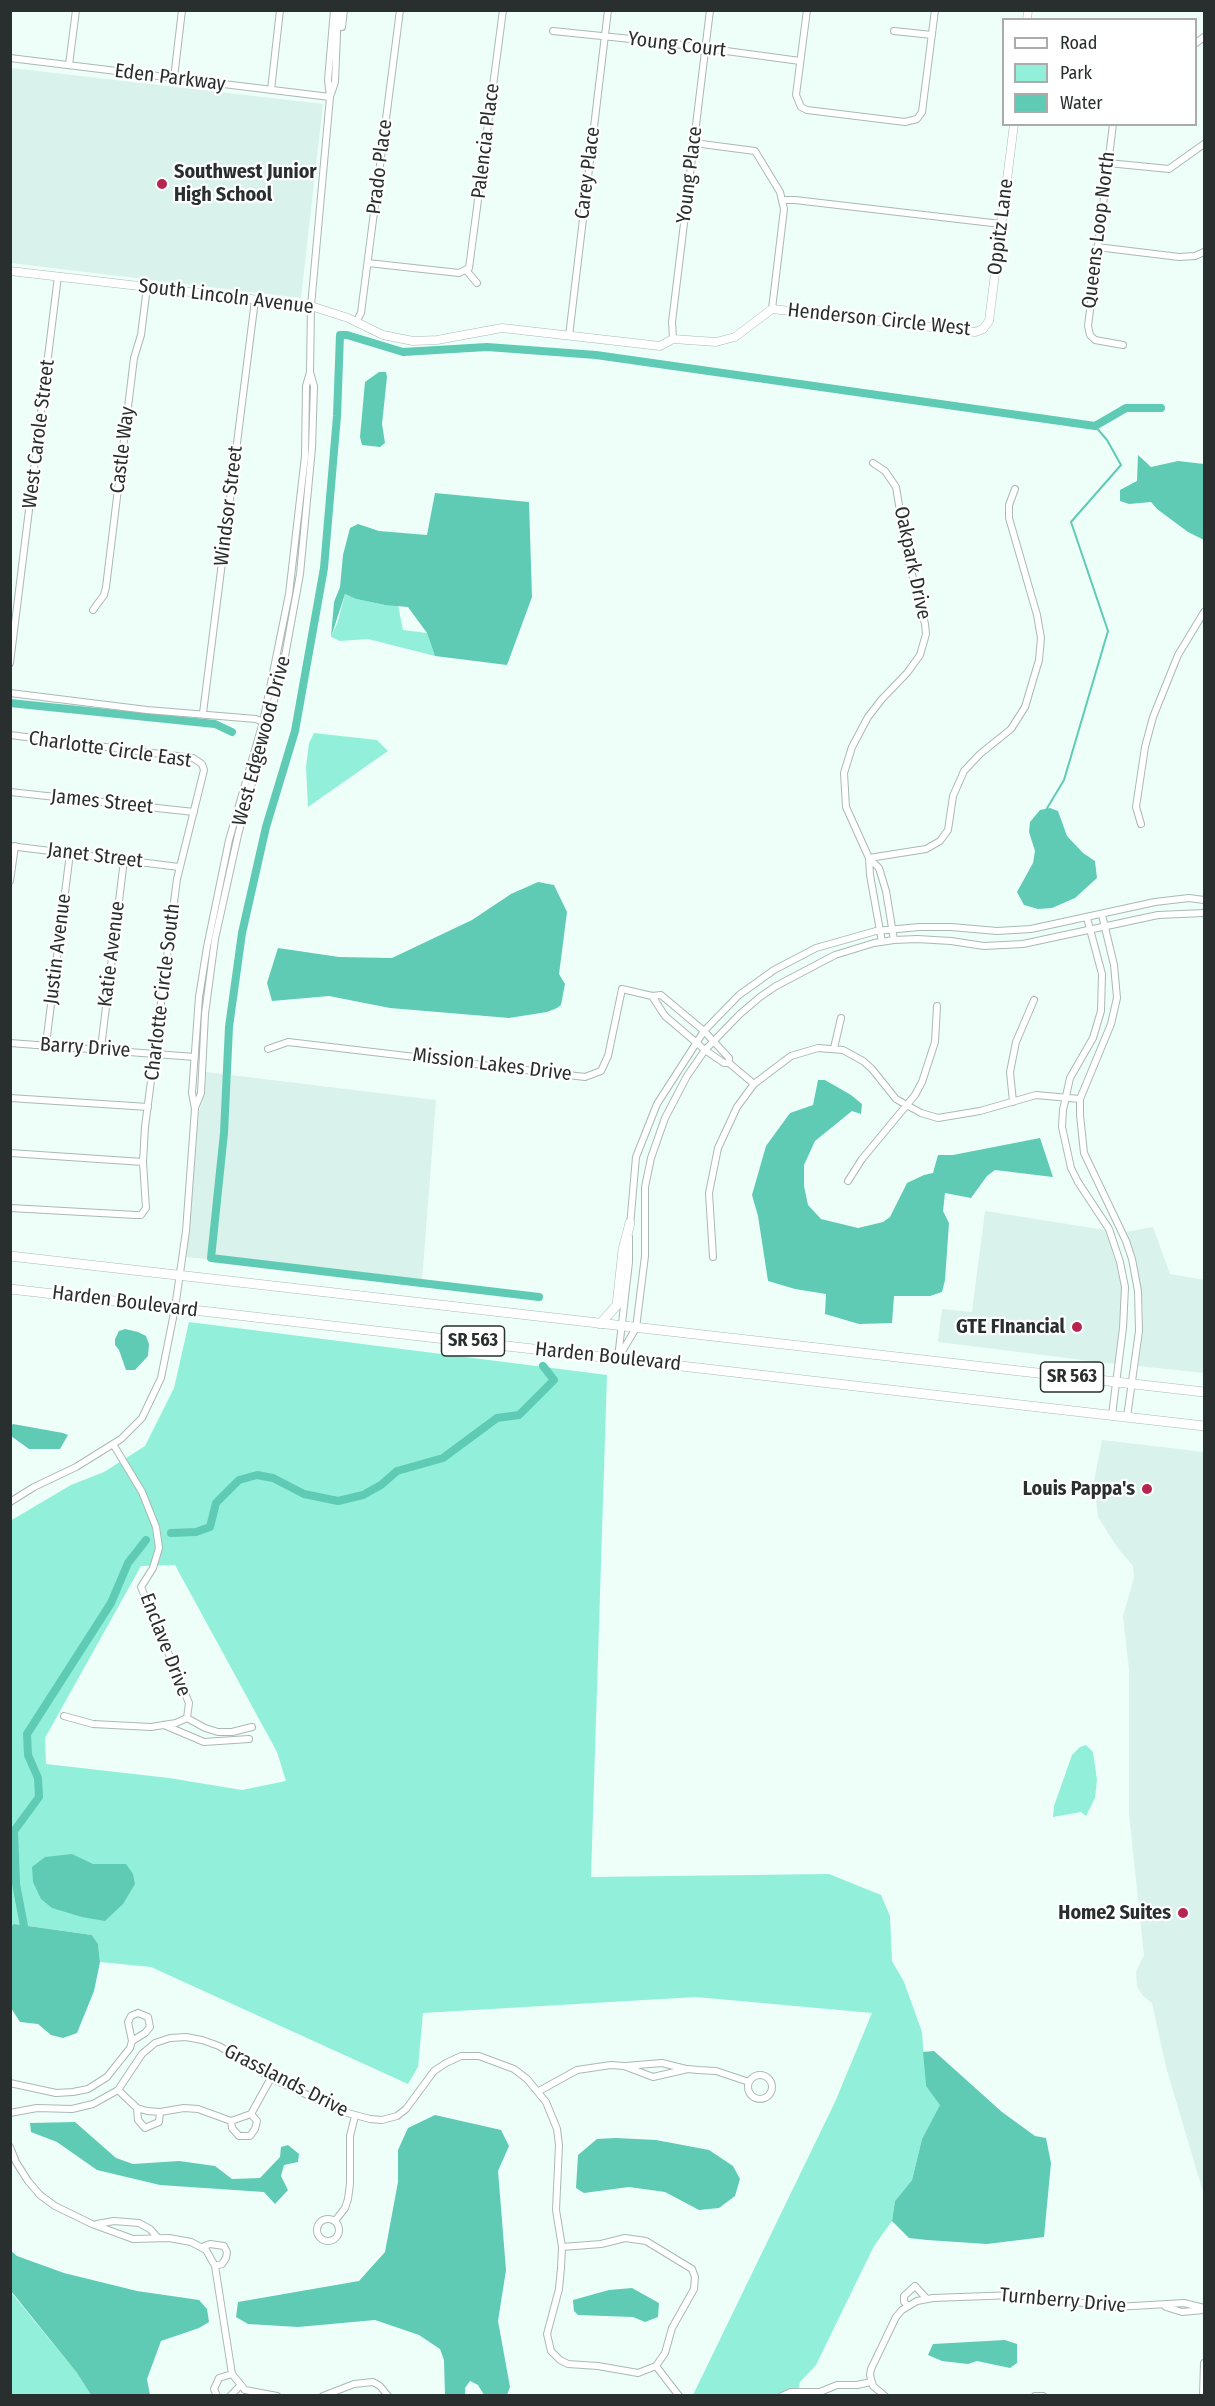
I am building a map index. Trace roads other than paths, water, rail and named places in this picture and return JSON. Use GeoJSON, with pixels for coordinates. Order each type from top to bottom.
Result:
{"type":"FeatureCollection","features":[{"type":"Feature","properties":{"kind":"main road"},"geometry":{"type":"LineString","coordinates":[[600,1324],[617,1305],[623,1250],[630,1223]]}},
{"type":"Feature","properties":{"kind":"main road","name":"Harden Boulevard"},"geometry":{"type":"LineString","coordinates":[[10,1256],[1204,1392]]}},
{"type":"Feature","properties":{"kind":"main road","name":"Harden Boulevard"},"geometry":{"type":"LineString","coordinates":[[10,1288],[1204,1426]]}},
{"type":"Feature","properties":{"kind":"street"},"geometry":{"type":"LineString","coordinates":[[69,65],[76,10]]}},
{"type":"Feature","properties":{"kind":"street"},"geometry":{"type":"LineString","coordinates":[[174,78],[182,10]]}},
{"type":"Feature","properties":{"kind":"street"},"geometry":{"type":"LineString","coordinates":[[271,90],[280,10]]}},
{"type":"Feature","properties":{"kind":"street","name":"West Edgewood Drive"},"geometry":{"type":"LineString","coordinates":[[336,10],[337,54]]}},
{"type":"Feature","properties":{"kind":"street","name":"West Edgewood Drive"},"geometry":{"type":"LineString","coordinates":[[195,1109],[201,1093],[205,1014],[215,939],[266,723],[290,594],[304,456],[306,386],[310,372],[311,306],[330,97],[328,80],[336,10]]}},
{"type":"Feature","properties":{"kind":"street","name":"West Edgewood Drive"},"geometry":{"type":"LineString","coordinates":[[330,97],[335,82],[344,10]]}},
{"type":"Feature","properties":{"kind":"street","name":"Prado Place"},"geometry":{"type":"LineString","coordinates":[[356,322],[362,313],[400,10]]}},
{"type":"Feature","properties":{"kind":"street","name":"Palencia Place"},"geometry":{"type":"LineString","coordinates":[[466,270],[471,264],[503,10]]}},
{"type":"Feature","properties":{"kind":"street","name":"Carey Place"},"geometry":{"type":"LineString","coordinates":[[568,336],[608,10]]}},
{"type":"Feature","properties":{"kind":"street","name":"Young Place"},"geometry":{"type":"LineString","coordinates":[[673,339],[672,322],[710,10]]}},
{"type":"Feature","properties":{"kind":"street"},"geometry":{"type":"LineString","coordinates":[[807,10],[796,95],[798,104],[807,110],[905,122],[917,119],[922,112],[935,10]]}},
{"type":"Feature","properties":{"kind":"street","name":"Young Court"},"geometry":{"type":"LineString","coordinates":[[553,31],[800,61]]}},
{"type":"Feature","properties":{"kind":"street"},"geometry":{"type":"LineString","coordinates":[[894,31],[932,35]]}},
{"type":"Feature","properties":{"kind":"street","name":"Eden Parkway"},"geometry":{"type":"LineString","coordinates":[[10,58],[330,97]]}},
{"type":"Feature","properties":{"kind":"street","name":"Oppitz Lane"},"geometry":{"type":"LineString","coordinates":[[984,328],[989,321],[1014,126]]}},
{"type":"Feature","properties":{"kind":"street","name":"Queens Loop North"},"geometry":{"type":"LineString","coordinates":[[1113,126],[1089,313],[1090,335],[1095,340],[1123,345]]}},
{"type":"Feature","properties":{"kind":"street"},"geometry":{"type":"LineString","coordinates":[[694,142],[754,151],[780,192],[783,201],[772,309]]}},
{"type":"Feature","properties":{"kind":"street"},"geometry":{"type":"LineString","coordinates":[[1108,163],[1169,169],[1204,144]]}},
{"type":"Feature","properties":{"kind":"street"},"geometry":{"type":"LineString","coordinates":[[783,201],[795,200],[1001,224]]}},
{"type":"Feature","properties":{"kind":"street"},"geometry":{"type":"LineString","coordinates":[[1097,247],[1179,257],[1204,252]]}},
{"type":"Feature","properties":{"kind":"street"},"geometry":{"type":"LineString","coordinates":[[368,263],[451,272],[466,270],[477,284]]}},
{"type":"Feature","properties":{"kind":"street","name":"South Lincoln Avenue"},"geometry":{"type":"LineString","coordinates":[[10,271],[311,306],[356,322],[383,335],[413,341],[437,340],[502,328],[660,346],[673,339],[720,341],[735,337],[772,309]]}},
{"type":"Feature","properties":{"kind":"street","name":"West Carole Street"},"geometry":{"type":"LineString","coordinates":[[10,663],[58,276]]}},
{"type":"Feature","properties":{"kind":"street","name":"Castle Way"},"geometry":{"type":"LineString","coordinates":[[93,610],[104,595],[134,358],[141,334],[147,287]]}},
{"type":"Feature","properties":{"kind":"street","name":"Windsor Street"},"geometry":{"type":"LineString","coordinates":[[203,713],[255,300]]}},
{"type":"Feature","properties":{"kind":"street","name":"Henderson Circle West"},"geometry":{"type":"LineString","coordinates":[[772,309],[975,332],[984,328]]}},
{"type":"Feature","properties":{"kind":"street","name":"Oakpark Drive"},"geometry":{"type":"LineString","coordinates":[[873,464],[885,471],[896,487],[908,559],[924,615],[926,634],[920,655],[915,663],[882,699],[861,728],[844,773],[846,807],[869,858],[882,942]]}},
{"type":"Feature","properties":{"kind":"street"},"geometry":{"type":"LineString","coordinates":[[869,858],[926,849],[940,841],[948,830],[953,796],[964,771],[1011,729],[1025,707],[1039,660],[1041,638],[1037,615],[1009,518],[1009,505],[1015,489]]}},
{"type":"Feature","properties":{"kind":"street"},"geometry":{"type":"LineString","coordinates":[[1141,824],[1136,807],[1145,747],[1153,717],[1178,655],[1204,612]]}},
{"type":"Feature","properties":{"kind":"street"},"geometry":{"type":"LineString","coordinates":[[10,693],[147,710],[256,719],[266,723]]}},
{"type":"Feature","properties":{"kind":"street","name":"West Edgewood Drive"},"geometry":{"type":"LineString","coordinates":[[10,1502],[34,1487],[76,1467],[113,1444],[142,1418],[161,1377],[175,1308],[186,1231],[195,1109],[192,1093],[199,997],[229,840],[266,723]]}},
{"type":"Feature","properties":{"kind":"street","name":"Charlotte Circle East"},"geometry":{"type":"LineString","coordinates":[[10,735],[193,758],[202,764],[204,771]]}},
{"type":"Feature","properties":{"kind":"street","name":"Charlotte Circle South"},"geometry":{"type":"LineString","coordinates":[[10,1208],[141,1215],[146,1208],[143,1162],[148,1107],[179,867],[204,771]]}},
{"type":"Feature","properties":{"kind":"street","name":"James Street"},"geometry":{"type":"LineString","coordinates":[[10,792],[194,812]]}},
{"type":"Feature","properties":{"kind":"street"},"geometry":{"type":"LineString","coordinates":[[10,881],[13,846]]}},
{"type":"Feature","properties":{"kind":"street","name":"Janet Street"},"geometry":{"type":"LineString","coordinates":[[13,846],[179,867]]}},
{"type":"Feature","properties":{"kind":"street","name":"Justin Avenue"},"geometry":{"type":"LineString","coordinates":[[46,1044],[69,853]]}},
{"type":"Feature","properties":{"kind":"street","name":"Oakpark Drive"},"geometry":{"type":"LineString","coordinates":[[869,858],[879,868],[894,940]]}},
{"type":"Feature","properties":{"kind":"street","name":"Katie Avenue"},"geometry":{"type":"LineString","coordinates":[[101,1048],[124,860]]}},
{"type":"Feature","properties":{"kind":"street"},"geometry":{"type":"LineString","coordinates":[[873,893],[885,889]]}},
{"type":"Feature","properties":{"kind":"street"},"geometry":{"type":"LineString","coordinates":[[618,1358],[629,1262],[634,1169],[639,1144],[657,1104],[697,1041],[739,995],[774,970],[834,941],[880,930],[951,927],[1016,931],[1174,899],[1204,900]]}},
{"type":"Feature","properties":{"kind":"street"},"geometry":{"type":"LineString","coordinates":[[618,1358],[636,1328],[645,1256],[645,1193],[651,1158],[665,1118],[705,1050],[740,1014],[776,986],[835,955],[857,947],[882,942],[894,940],[951,941],[984,946],[1007,946],[1034,943],[1158,915],[1204,914]]}},
{"type":"Feature","properties":{"kind":"street"},"geometry":{"type":"LineString","coordinates":[[1101,915],[1118,983],[1117,998],[1112,1024],[1080,1099],[1082,1141],[1084,1153],[1126,1241],[1136,1281],[1139,1331],[1127,1417]]}},
{"type":"Feature","properties":{"kind":"street"},"geometry":{"type":"LineString","coordinates":[[1087,918],[1102,974],[1101,1011],[1093,1038],[1070,1078],[1062,1127],[1071,1168],[1109,1229],[1123,1278],[1125,1305],[1112,1415]]}},
{"type":"Feature","properties":{"kind":"street","name":"Mission Lakes Drive"},"geometry":{"type":"LineString","coordinates":[[268,1049],[288,1042],[585,1077],[601,1071],[608,1056],[622,989],[652,996],[661,995],[704,1031],[729,1058],[729,1063]]}},
{"type":"Feature","properties":{"kind":"street","name":"Mission Lakes Drive"},"geometry":{"type":"LineString","coordinates":[[652,996],[665,1016],[705,1050],[724,1063],[729,1063],[754,1084]]}},
{"type":"Feature","properties":{"kind":"street"},"geometry":{"type":"LineString","coordinates":[[1013,1102],[1010,1081],[1014,1052],[1020,1031],[1034,1000]]}},
{"type":"Feature","properties":{"kind":"street"},"geometry":{"type":"LineString","coordinates":[[848,1181],[862,1159],[915,1095],[928,1069],[935,1042],[937,1006]]}},
{"type":"Feature","properties":{"kind":"street"},"geometry":{"type":"LineString","coordinates":[[674,1022],[682,1013]]}},
{"type":"Feature","properties":{"kind":"street"},"geometry":{"type":"LineString","coordinates":[[834,1048],[841,1018]]}},
{"type":"Feature","properties":{"kind":"street","name":"Barry Drive"},"geometry":{"type":"LineString","coordinates":[[10,1043],[101,1048],[195,1057]]}},
{"type":"Feature","properties":{"kind":"street"},"geometry":{"type":"LineString","coordinates":[[713,1257],[709,1208],[714,1163],[724,1131],[754,1084],[791,1056],[818,1048],[843,1050],[863,1061],[881,1078],[896,1099],[930,1117],[948,1118],[1036,1095],[1080,1099]]}},
{"type":"Feature","properties":{"kind":"street"},"geometry":{"type":"LineString","coordinates":[[10,1098],[148,1107]]}},
{"type":"Feature","properties":{"kind":"street"},"geometry":{"type":"LineString","coordinates":[[10,1153],[143,1162]]}},
{"type":"Feature","properties":{"kind":"street","name":"Enclave Drive"},"geometry":{"type":"LineString","coordinates":[[113,1444],[142,1492],[156,1527],[159,1548],[153,1568],[141,1587],[189,1703],[187,1718]]}},
{"type":"Feature","properties":{"kind":"street","name":"Enclave Drive"},"geometry":{"type":"LineString","coordinates":[[64,1716],[93,1724],[123,1726],[163,1725],[187,1718],[218,1732],[232,1732],[252,1727]]}},
{"type":"Feature","properties":{"kind":"street","name":"Enclave Drive"},"geometry":{"type":"LineString","coordinates":[[163,1725],[204,1742],[249,1739]]}},
{"type":"Feature","properties":{"kind":"street"},"geometry":{"type":"LineString","coordinates":[[10,2083],[56,2092],[88,2089],[107,2077],[130,2048],[132,2041],[128,2026],[129,2018],[138,2013],[145,2014],[150,2020],[150,2027],[132,2041]]}},
{"type":"Feature","properties":{"kind":"street","name":"Grasslands Drive"},"geometry":{"type":"LineString","coordinates":[[10,2113],[38,2108],[80,2108],[93,2104],[118,2090],[142,2054],[155,2043],[170,2038],[194,2038],[219,2046],[271,2078],[355,2116],[382,2120],[397,2116],[406,2109],[434,2071],[446,2063],[462,2056],[479,2056],[504,2065],[520,2074],[539,2091],[557,2129],[559,2145],[556,2210],[562,2247],[559,2289],[547,2334],[551,2351],[568,2364],[598,2366],[638,2373],[656,2366]]}},
{"type":"Feature","properties":{"kind":"street"},"geometry":{"type":"LineString","coordinates":[[539,2091],[577,2070],[597,2066],[662,2063],[716,2072],[749,2082]]}},
{"type":"Feature","properties":{"kind":"street"},"geometry":{"type":"LineString","coordinates":[[624,2066],[653,2077],[688,2069]]}},
{"type":"Feature","properties":{"kind":"street"},"geometry":{"type":"LineString","coordinates":[[118,2090],[137,2108],[160,2112],[184,2108],[198,2109],[231,2121],[240,2120],[251,2114],[271,2078]]}},
{"type":"Feature","properties":{"kind":"street"},"geometry":{"type":"LineString","coordinates":[[137,2108],[138,2120],[145,2128],[159,2122],[160,2112]]}},
{"type":"Feature","properties":{"kind":"street"},"geometry":{"type":"LineString","coordinates":[[231,2121],[232,2128],[239,2136],[250,2136],[257,2121],[251,2114]]}},
{"type":"Feature","properties":{"kind":"street"},"geometry":{"type":"LineString","coordinates":[[335,2221],[345,2208],[348,2199],[350,2136],[355,2116]]}},
{"type":"Feature","properties":{"kind":"street"},"geometry":{"type":"LineString","coordinates":[[10,2147],[16,2162],[40,2195],[55,2206],[92,2224],[134,2239],[157,2237],[191,2242],[202,2247],[215,2266],[232,2374],[240,2386],[246,2390],[277,2396]]}},
{"type":"Feature","properties":{"kind":"street"},"geometry":{"type":"LineString","coordinates":[[92,2224],[114,2221],[139,2223],[150,2229],[157,2237]]}},
{"type":"Feature","properties":{"kind":"street"},"geometry":{"type":"LineString","coordinates":[[562,2247],[600,2244],[625,2238],[646,2241],[691,2268],[695,2277],[694,2289],[677,2317],[665,2353],[656,2366],[680,2396]]}},
{"type":"Feature","properties":{"kind":"street"},"geometry":{"type":"LineString","coordinates":[[202,2247],[210,2244],[224,2246],[228,2252],[226,2258],[222,2264],[215,2266]]}},
{"type":"Feature","properties":{"kind":"street"},"geometry":{"type":"LineString","coordinates":[[908,2306],[904,2302],[904,2296],[915,2286],[926,2298]]}},
{"type":"Feature","properties":{"kind":"street","name":"Turnberry Drive"},"geometry":{"type":"LineString","coordinates":[[871,2382],[871,2369],[892,2323],[908,2306],[926,2298],[1015,2295],[1036,2300],[1058,2300],[1116,2307],[1184,2303],[1204,2309]]}},
{"type":"Feature","properties":{"kind":"street"},"geometry":{"type":"LineString","coordinates":[[1203,2396],[1204,2363]]}},
{"type":"Feature","properties":{"kind":"street"},"geometry":{"type":"LineString","coordinates":[[217,2396],[214,2389],[219,2378],[232,2374]]}},
{"type":"Feature","properties":{"kind":"street"},"geometry":{"type":"LineString","coordinates":[[323,2396],[354,2384],[373,2382],[380,2385],[388,2396]]}},
{"type":"Feature","properties":{"kind":"street"},"geometry":{"type":"LineString","coordinates":[[782,2396],[791,2391],[820,2392],[837,2385],[871,2382],[877,2391],[885,2396]]}},
{"type":"Feature","properties":{"kind":"street"},"geometry":{"type":"LineString","coordinates":[[230,2396],[240,2386]]}},
{"type":"Feature","properties":{"kind":"street"},"geometry":{"type":"LineString","coordinates":[[1035,2396],[1043,2396]]}},
{"type":"Feature","properties":{"kind":"water"},"geometry":{"type":"Polygon","coordinates":[[[379,372],[386,372],[387,377],[382,424],[385,443],[380,447],[362,445],[360,437],[365,382],[379,372]]]}},
{"type":"Feature","properties":{"kind":"water"},"geometry":{"type":"Polygon","coordinates":[[[1138,455],[1151,467],[1178,461],[1204,464],[1204,540],[1188,532],[1151,502],[1129,504],[1120,501],[1120,490],[1137,481],[1138,455]]]}},
{"type":"Feature","properties":{"kind":"water"},"geometry":{"type":"Polygon","coordinates":[[[435,493],[529,502],[532,597],[507,665],[435,656],[427,633],[408,607],[385,605],[356,599],[345,594],[331,637],[334,602],[340,587],[343,555],[350,528],[358,524],[379,531],[427,535],[435,493]]]}},
{"type":"Feature","properties":{"kind":"water"},"geometry":{"type":"Polygon","coordinates":[[[1050,808],[1058,811],[1067,836],[1083,853],[1095,861],[1097,878],[1075,898],[1052,908],[1038,909],[1024,905],[1017,892],[1033,863],[1035,851],[1029,832],[1030,822],[1040,810],[1050,808]]]}},
{"type":"Feature","properties":{"kind":"water"},"geometry":{"type":"Polygon","coordinates":[[[538,882],[554,885],[567,912],[559,974],[565,984],[561,1005],[557,1008],[547,1012],[509,1018],[390,1008],[329,996],[272,1001],[267,983],[278,948],[339,957],[392,958],[472,920],[511,894],[538,882]]]}},
{"type":"Feature","properties":{"kind":"water"},"geometry":{"type":"Polygon","coordinates":[[[818,1080],[825,1080],[862,1104],[861,1114],[852,1111],[815,1141],[804,1165],[804,1186],[808,1205],[821,1219],[858,1228],[883,1222],[890,1217],[907,1183],[933,1173],[938,1155],[953,1155],[1040,1138],[1053,1177],[995,1170],[987,1176],[971,1198],[945,1193],[943,1211],[949,1223],[942,1292],[930,1296],[894,1296],[892,1323],[859,1324],[825,1314],[826,1294],[795,1289],[768,1281],[758,1216],[752,1195],[766,1146],[790,1113],[813,1105],[818,1080]]]}},
{"type":"Feature","properties":{"kind":"water"},"geometry":{"type":"Polygon","coordinates":[[[125,1329],[146,1336],[149,1344],[148,1356],[135,1370],[126,1370],[115,1345],[119,1331],[125,1329]]]}},
{"type":"Feature","properties":{"kind":"water"},"geometry":{"type":"Polygon","coordinates":[[[13,1424],[68,1435],[60,1449],[29,1449],[11,1436],[13,1424]]]}},
{"type":"Feature","properties":{"kind":"water"},"geometry":{"type":"Polygon","coordinates":[[[72,1854],[93,1864],[126,1864],[133,1874],[135,1884],[123,1904],[105,1921],[52,1908],[41,1899],[33,1882],[32,1867],[45,1857],[72,1854]]]}},
{"type":"Feature","properties":{"kind":"water"},"geometry":{"type":"Polygon","coordinates":[[[14,1924],[92,1935],[98,1944],[100,1962],[94,1991],[77,2033],[63,2038],[51,2035],[38,2024],[20,2022],[11,2008],[10,1927],[14,1924]]]}},
{"type":"Feature","properties":{"kind":"water"},"geometry":{"type":"Polygon","coordinates":[[[934,2051],[1002,2112],[1035,2136],[1046,2138],[1051,2163],[1044,2237],[987,2244],[927,2240],[909,2238],[892,2221],[895,2201],[912,2180],[922,2139],[940,2105],[926,2086],[923,2052],[934,2051]]]}},
{"type":"Feature","properties":{"kind":"water"},"geometry":{"type":"Polygon","coordinates":[[[435,2115],[501,2130],[509,2146],[498,2171],[506,2270],[498,2321],[510,2387],[507,2395],[484,2395],[478,2385],[470,2381],[465,2388],[465,2395],[445,2395],[444,2360],[440,2349],[419,2335],[375,2320],[298,2327],[248,2324],[236,2317],[238,2302],[359,2281],[385,2252],[398,2182],[398,2150],[408,2128],[435,2115]]]}},
{"type":"Feature","properties":{"kind":"water"},"geometry":{"type":"Polygon","coordinates":[[[75,2122],[116,2158],[133,2164],[179,2161],[215,2166],[232,2179],[260,2178],[280,2157],[281,2147],[288,2145],[299,2154],[298,2162],[284,2165],[281,2176],[288,2190],[275,2204],[264,2192],[160,2185],[97,2170],[57,2142],[31,2132],[30,2123],[75,2122]]]}},
{"type":"Feature","properties":{"kind":"water"},"geometry":{"type":"Polygon","coordinates":[[[597,2139],[656,2140],[709,2150],[733,2166],[740,2179],[735,2196],[719,2208],[699,2210],[665,2192],[629,2187],[584,2193],[576,2188],[578,2155],[597,2139]]]}},
{"type":"Feature","properties":{"kind":"water"},"geometry":{"type":"Polygon","coordinates":[[[10,2250],[17,2256],[64,2273],[137,2291],[199,2300],[207,2309],[209,2322],[199,2328],[161,2341],[147,2379],[150,2395],[91,2395],[77,2373],[11,2291],[10,2250]]]}},
{"type":"Feature","properties":{"kind":"water"},"geometry":{"type":"Polygon","coordinates":[[[632,2288],[659,2303],[658,2317],[645,2322],[633,2317],[578,2315],[574,2311],[573,2300],[609,2290],[632,2288]]]}},
{"type":"Feature","properties":{"kind":"water"},"geometry":{"type":"Polygon","coordinates":[[[1005,2340],[1017,2344],[1017,2363],[1010,2368],[977,2361],[968,2364],[942,2361],[928,2355],[933,2344],[1005,2340]]]}},
{"type":"Feature","properties":{"kind":"waterway"},"geometry":{"type":"LineString","coordinates":[[539,1297],[211,1258],[224,1133],[229,1027],[242,933],[266,827],[295,731],[324,568],[337,416],[340,335],[347,335],[403,352],[487,347],[596,355],[1095,426],[1126,408],[1161,408]]}},
{"type":"Feature","properties":{"kind":"waterway"},"geometry":{"type":"LineString","coordinates":[[1046,810],[1064,780],[1108,631],[1071,522],[1121,465],[1107,440],[1095,426]]}},
{"type":"Feature","properties":{"kind":"waterway"},"geometry":{"type":"LineString","coordinates":[[10,703],[215,724],[232,732]]}},
{"type":"Feature","properties":{"kind":"waterway"},"geometry":{"type":"LineString","coordinates":[[171,1533],[196,1532],[210,1527],[216,1503],[239,1480],[257,1475],[273,1478],[304,1494],[338,1501],[363,1495],[381,1485],[397,1471],[443,1458],[497,1418],[519,1415],[554,1380],[543,1366]]}},
{"type":"Feature","properties":{"kind":"waterway"},"geometry":{"type":"LineString","coordinates":[[24,1926],[16,1884],[14,1831],[39,1797],[38,1778],[28,1755],[27,1734],[111,1603],[128,1563],[146,1540]]}},
{"type":"Feature","properties":{"kind":"place","name":"Southwest Junior High School"},"geometry":{"type":"Point","coordinates":[162,184]}},
{"type":"Feature","properties":{"kind":"place","name":"GTE FInancial"},"geometry":{"type":"Point","coordinates":[1077,1327]}},
{"type":"Feature","properties":{"kind":"place","name":"Louis Pappa's"},"geometry":{"type":"Point","coordinates":[1147,1489]}},
{"type":"Feature","properties":{"kind":"place","name":"Home2 Suites"},"geometry":{"type":"Point","coordinates":[1183,1913]}}]}
